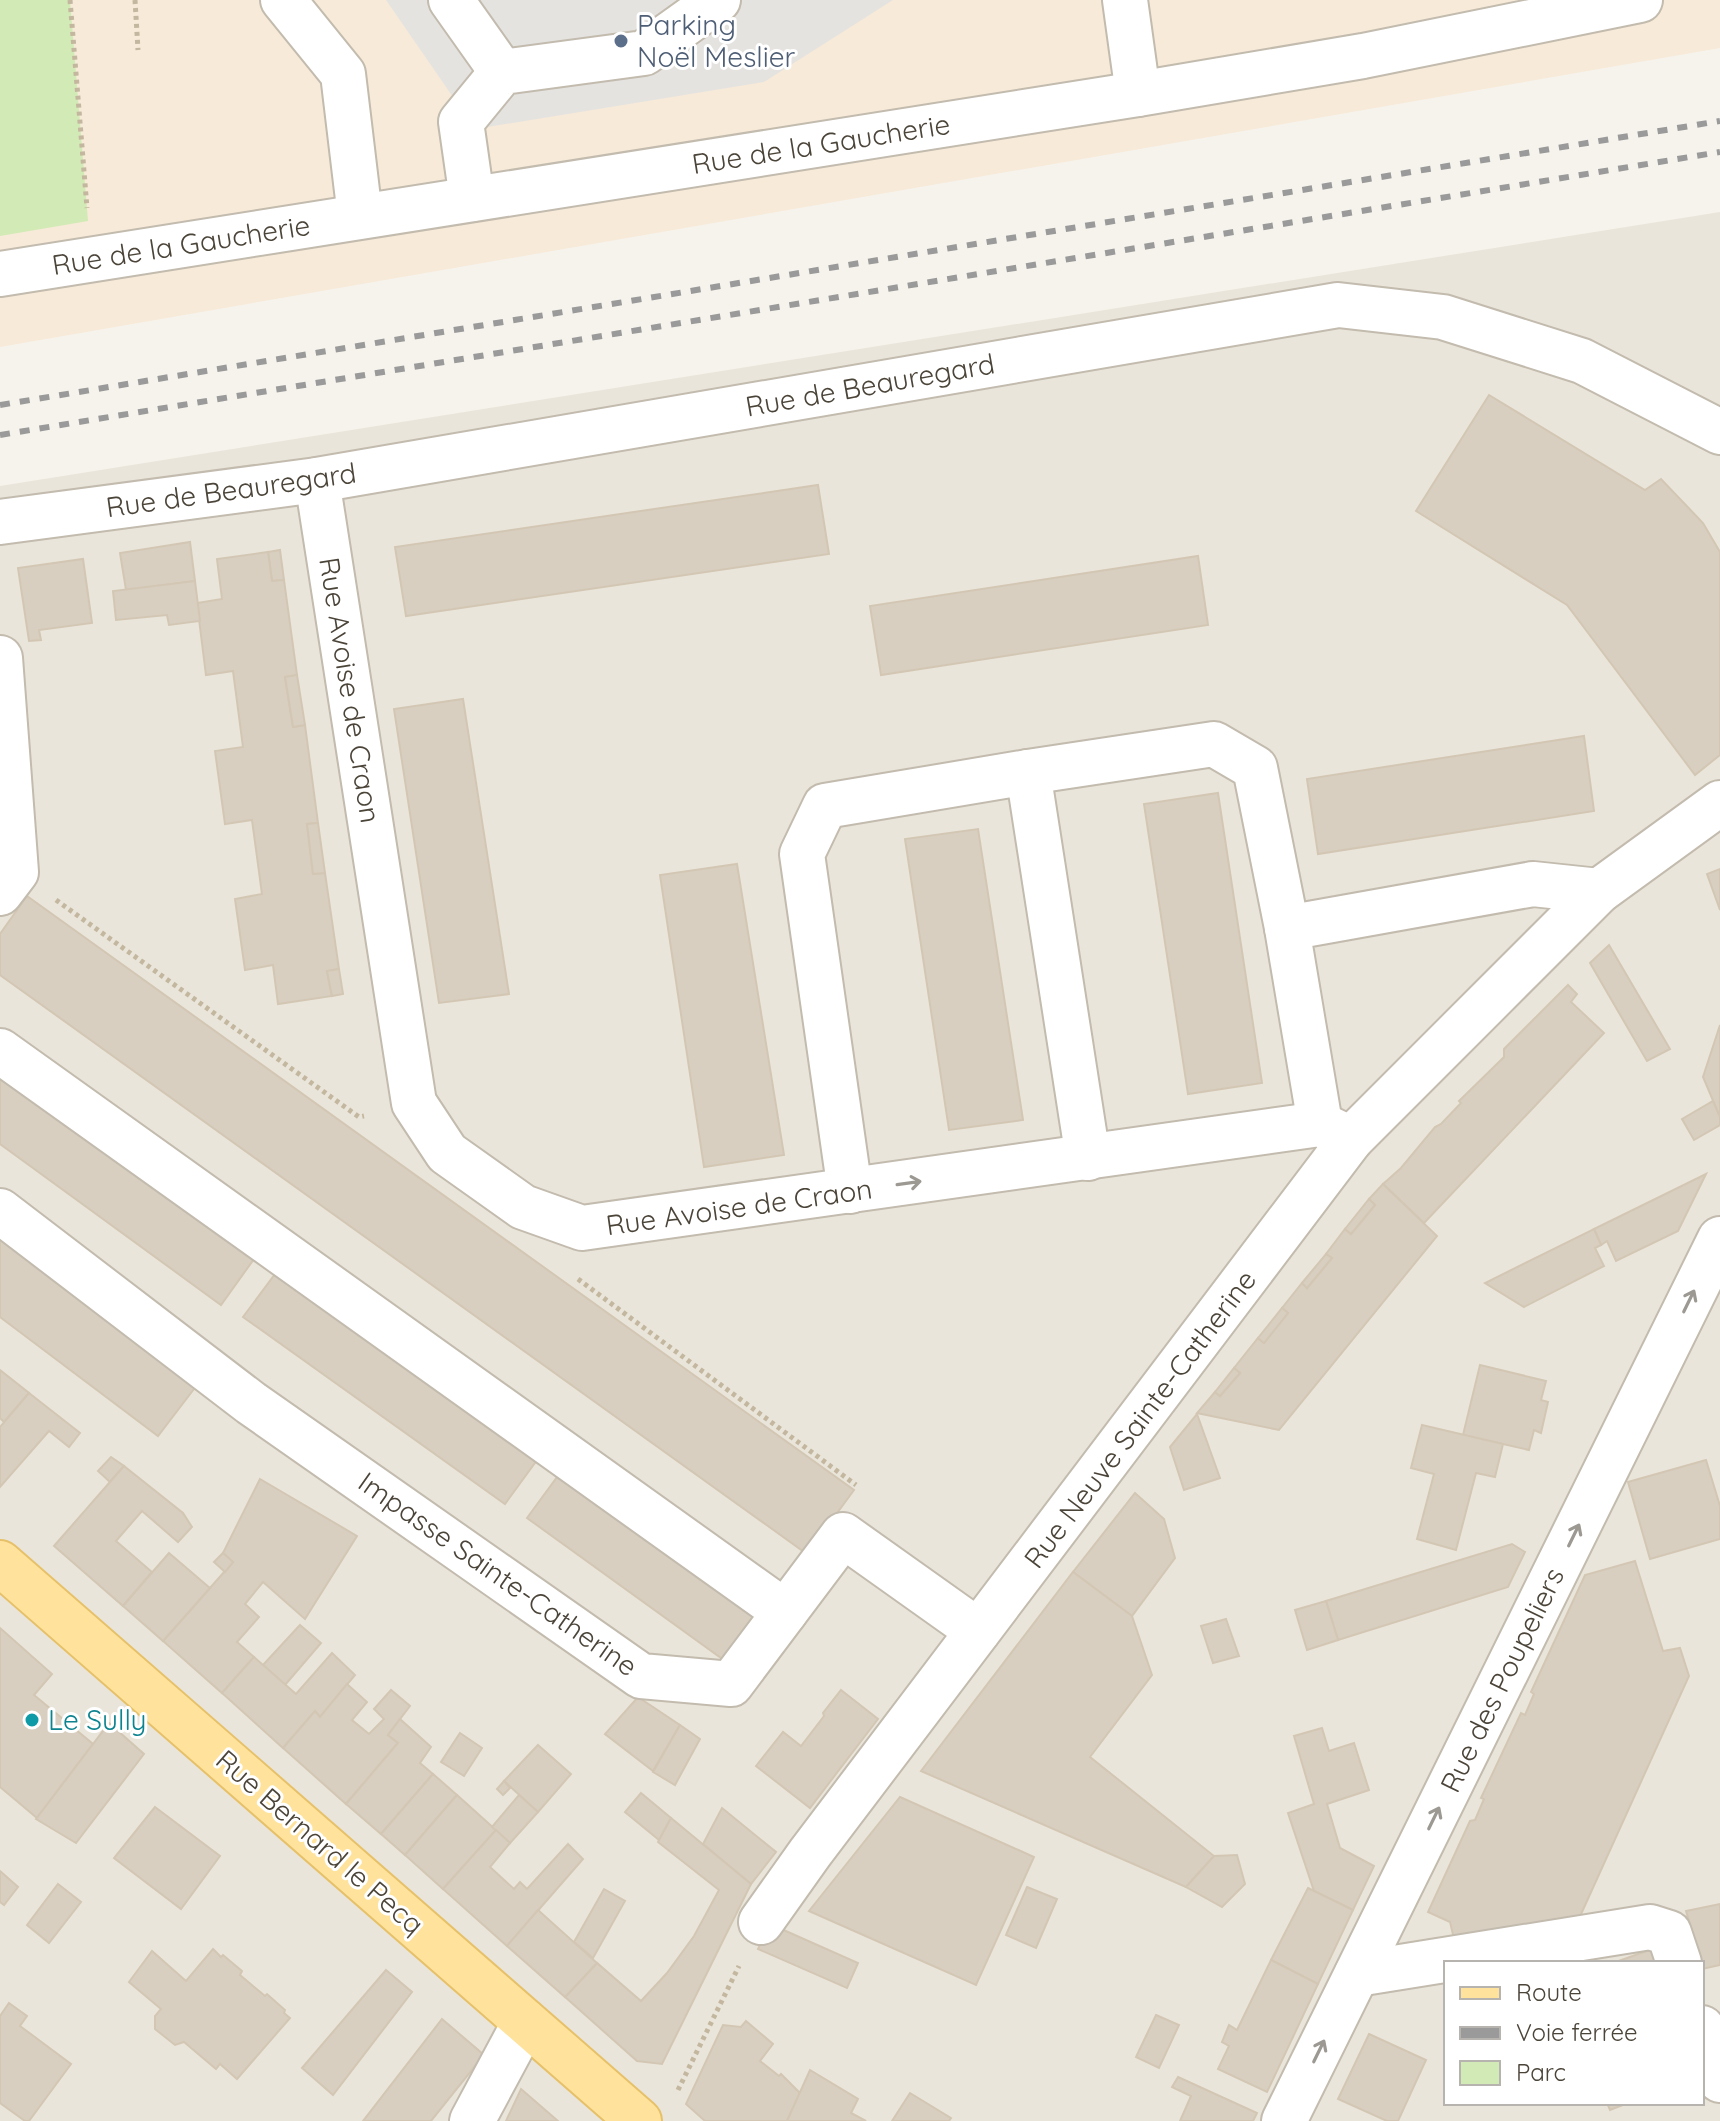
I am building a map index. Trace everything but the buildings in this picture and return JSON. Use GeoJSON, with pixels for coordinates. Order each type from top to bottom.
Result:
{"type":"FeatureCollection","features":[{"type":"Feature","properties":{"kind":"main road","name":"Rue Bernard le Pecq"},"geometry":{"type":"LineString","coordinates":[[0,1563],[639,2121]]}},
{"type":"Feature","properties":{"kind":"street"},"geometry":{"type":"LineString","coordinates":[[283,0],[343,74],[360,216]]}},
{"type":"Feature","properties":{"kind":"street"},"geometry":{"type":"LineString","coordinates":[[451,0],[502,72]]}},
{"type":"Feature","properties":{"kind":"street"},"geometry":{"type":"LineString","coordinates":[[472,199],[461,122],[502,72],[644,53],[718,0]]}},
{"type":"Feature","properties":{"kind":"street"},"geometry":{"type":"LineString","coordinates":[[1125,0],[1138,94]]}},
{"type":"Feature","properties":{"kind":"street","name":"Rue de la Gaucherie"},"geometry":{"type":"LineString","coordinates":[[0,274],[1138,94],[1363,56],[1640,0]]}},
{"type":"Feature","properties":{"kind":"street","name":"Rue de Beauregard"},"geometry":{"type":"LineString","coordinates":[[0,522],[317,480],[1338,305],[1443,317],[1582,361],[1720,432]]}},
{"type":"Feature","properties":{"kind":"street","name":"Rue Avoise de Craon"},"geometry":{"type":"LineString","coordinates":[[317,480],[414,1103],[447,1153],[523,1207],[582,1228],[1088,1158],[1335,1131]]}},
{"type":"Feature","properties":{"kind":"street"},"geometry":{"type":"LineString","coordinates":[[0,658],[8,882]]}},
{"type":"Feature","properties":{"kind":"street"},"geometry":{"type":"LineString","coordinates":[[850,1191],[802,854],[825,806],[1214,744],[1255,768],[1287,928],[1335,1131]]}},
{"type":"Feature","properties":{"kind":"street"},"geometry":{"type":"LineString","coordinates":[[1028,772],[1088,1158]]}},
{"type":"Feature","properties":{"kind":"street","name":"Rue Neuve Sainte-Catherine"},"geometry":{"type":"LineString","coordinates":[[761,1922],[978,1631],[1335,1131],[1599,891],[1720,803]]}},
{"type":"Feature","properties":{"kind":"street"},"geometry":{"type":"LineString","coordinates":[[1287,928],[1533,884],[1599,891]]}},
{"type":"Feature","properties":{"kind":"street"},"geometry":{"type":"LineString","coordinates":[[0,1051],[785,1612]]}},
{"type":"Feature","properties":{"kind":"street","name":"Impasse Sainte-Catherine"},"geometry":{"type":"LineString","coordinates":[[0,1211],[251,1403],[641,1676],[731,1684],[843,1535],[978,1631]]}},
{"type":"Feature","properties":{"kind":"street","name":"Rue des Poupeliers"},"geometry":{"type":"LineString","coordinates":[[1284,2121],[1720,1239]]}},
{"type":"Feature","properties":{"kind":"street"},"geometry":{"type":"LineString","coordinates":[[1357,1974],[1650,1927],[1669,1933],[1678,1961]]}},
{"type":"Feature","properties":{"kind":"street"},"geometry":{"type":"LineString","coordinates":[[472,2121],[525,2022]]}},
{"type":"Feature","properties":{"kind":"street"},"geometry":{"type":"LineString","coordinates":[[1704,2034],[1720,2080]]}},
{"type":"Feature","properties":{"kind":"path"},"geometry":{"type":"LineString","coordinates":[[78,0],[69,0],[88,221]]}},
{"type":"Feature","properties":{"kind":"path"},"geometry":{"type":"LineString","coordinates":[[135,0],[138,50]]}},
{"type":"Feature","properties":{"kind":"path"},"geometry":{"type":"LineString","coordinates":[[8,882],[372,1126]]}},
{"type":"Feature","properties":{"kind":"path"},"geometry":{"type":"LineString","coordinates":[[359,1117],[414,1103]]}},
{"type":"Feature","properties":{"kind":"path"},"geometry":{"type":"LineString","coordinates":[[575,1277],[867,1493]]}},
{"type":"Feature","properties":{"kind":"path"},"geometry":{"type":"LineString","coordinates":[[677,2093],[761,1922]]}},
{"type":"Feature","properties":{"kind":"shaded area"},"geometry":{"type":"Polygon","coordinates":[[[0,0],[1720,0],[1720,48],[0,347],[0,0]]]}},
{"type":"Feature","properties":{"kind":"shaded area","name":"Parking Noël Meslier"},"geometry":{"type":"Polygon","coordinates":[[[386,0],[893,0],[764,82],[475,129],[386,0]]]}},
{"type":"Feature","properties":{"kind":"shaded area"},"geometry":{"type":"Polygon","coordinates":[[[1720,212],[1720,2121],[0,2121],[0,486],[1720,212]]]}},
{"type":"Feature","properties":{"kind":"green space"},"geometry":{"type":"Polygon","coordinates":[[[0,0],[70,0],[88,221],[0,236],[0,0]]]}},
{"type":"Feature","properties":{"kind":"railway"},"geometry":{"type":"LineString","coordinates":[[0,405],[1720,121]]}},
{"type":"Feature","properties":{"kind":"railway"},"geometry":{"type":"LineString","coordinates":[[0,435],[1720,152]]}},
{"type":"Feature","properties":{"kind":"place","name":"Parking Noël Meslier"},"geometry":{"type":"Point","coordinates":[621,41]}},
{"type":"Feature","properties":{"kind":"place","name":"Le Sully"},"geometry":{"type":"Point","coordinates":[32,1720]}}]}
